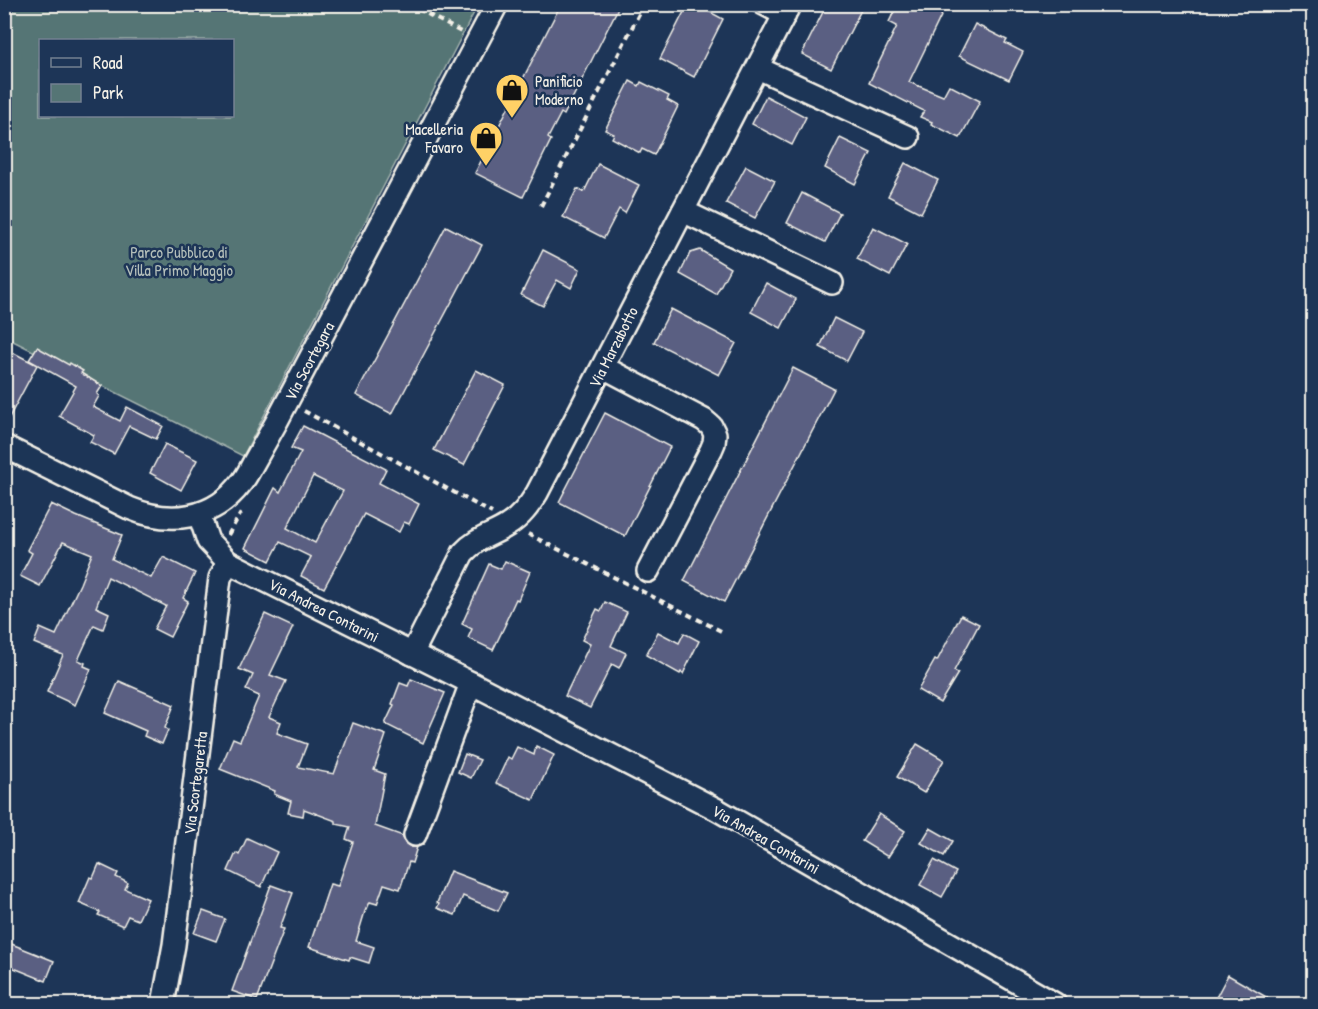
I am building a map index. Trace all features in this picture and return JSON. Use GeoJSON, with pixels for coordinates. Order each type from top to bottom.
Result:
{"type":"FeatureCollection","features":[{"type":"Feature","properties":{"kind":"street","name":"Via Scortegara"},"geometry":{"type":"LineString","coordinates":[[4,446],[142,514],[156,517],[185,517],[216,506],[223,501],[243,482],[277,421],[497,4]]}},
{"type":"Feature","properties":{"kind":"street","name":"Via Marzabotto"},"geometry":{"type":"LineString","coordinates":[[412,654],[463,553],[476,541],[511,524],[530,505],[537,493],[787,10],[764,4]]}},
{"type":"Feature","properties":{"kind":"street"},"geometry":{"type":"LineString","coordinates":[[758,68],[908,137]]}},
{"type":"Feature","properties":{"kind":"street"},"geometry":{"type":"LineString","coordinates":[[683,211],[832,283]]}},
{"type":"Feature","properties":{"kind":"street"},"geometry":{"type":"LineString","coordinates":[[603,367],[696,415],[711,426],[715,434],[711,450],[648,571]]}},
{"type":"Feature","properties":{"kind":"street","name":"Via Andrea Contarini"},"geometry":{"type":"LineString","coordinates":[[199,513],[208,541],[228,562],[471,683],[716,810],[1054,1005]]}},
{"type":"Feature","properties":{"kind":"street","name":"Via Scortegaretta"},"geometry":{"type":"LineString","coordinates":[[163,1005],[174,945],[220,578],[228,562]]}},
{"type":"Feature","properties":{"kind":"street"},"geometry":{"type":"LineString","coordinates":[[415,835],[471,683]]}},
{"type":"Feature","properties":{"kind":"path"},"geometry":{"type":"LineString","coordinates":[[4,22],[14,4]]}},
{"type":"Feature","properties":{"kind":"path"},"geometry":{"type":"LineString","coordinates":[[409,4],[478,41]]}},
{"type":"Feature","properties":{"kind":"path"},"geometry":{"type":"LineString","coordinates":[[541,207],[644,4]]}},
{"type":"Feature","properties":{"kind":"path"},"geometry":{"type":"LineString","coordinates":[[304,411],[498,516]]}},
{"type":"Feature","properties":{"kind":"path"},"geometry":{"type":"LineString","coordinates":[[528,534],[721,632]]}},
{"type":"Feature","properties":{"kind":"green space","name":"Parco Pubblico di Villa Primo Maggio"},"geometry":{"type":"Polygon","coordinates":[[[5,5],[478,5],[243,456],[5,337],[5,5]]]}},
{"type":"Feature","properties":{"kind":"building"},"geometry":{"type":"Polygon","coordinates":[[[561,4],[620,4],[564,115],[561,113],[548,138],[551,140],[523,197],[475,173],[561,4]]]}},
{"type":"Feature","properties":{"kind":"building"},"geometry":{"type":"Polygon","coordinates":[[[688,4],[695,4],[723,19],[694,77],[660,59],[688,4]]]}},
{"type":"Feature","properties":{"kind":"building"},"geometry":{"type":"Polygon","coordinates":[[[827,4],[864,4],[831,69],[802,54],[827,4]]]}},
{"type":"Feature","properties":{"kind":"building"},"geometry":{"type":"Polygon","coordinates":[[[898,4],[923,4],[942,14],[909,82],[943,96],[949,85],[980,101],[960,138],[920,117],[924,111],[869,83],[897,26],[889,22],[898,4]]]}},
{"type":"Feature","properties":{"kind":"building"},"geometry":{"type":"Polygon","coordinates":[[[975,24],[1007,40],[1005,43],[1023,52],[1009,80],[959,56],[975,24]]]}},
{"type":"Feature","properties":{"kind":"building"},"geometry":{"type":"Polygon","coordinates":[[[630,81],[639,86],[641,82],[669,96],[667,100],[678,106],[654,155],[642,149],[640,153],[612,138],[614,134],[605,130],[630,81]]]}},
{"type":"Feature","properties":{"kind":"building"},"geometry":{"type":"Polygon","coordinates":[[[766,96],[806,117],[792,145],[752,124],[766,96]]]}},
{"type":"Feature","properties":{"kind":"building"},"geometry":{"type":"Polygon","coordinates":[[[840,138],[871,153],[855,184],[825,168],[840,138]]]}},
{"type":"Feature","properties":{"kind":"building"},"geometry":{"type":"Polygon","coordinates":[[[905,163],[938,180],[921,213],[888,196],[905,163]]]}},
{"type":"Feature","properties":{"kind":"building"},"geometry":{"type":"Polygon","coordinates":[[[598,164],[639,185],[625,213],[619,209],[604,238],[563,217],[577,189],[584,192],[598,164]]]}},
{"type":"Feature","properties":{"kind":"building"},"geometry":{"type":"Polygon","coordinates":[[[746,166],[775,181],[755,218],[726,203],[746,166]]]}},
{"type":"Feature","properties":{"kind":"building"},"geometry":{"type":"Polygon","coordinates":[[[802,193],[840,213],[825,242],[787,223],[802,193]]]}},
{"type":"Feature","properties":{"kind":"building"},"geometry":{"type":"Polygon","coordinates":[[[446,226],[482,245],[392,414],[356,395],[446,226]]]}},
{"type":"Feature","properties":{"kind":"building"},"geometry":{"type":"Polygon","coordinates":[[[873,227],[907,244],[890,276],[857,259],[873,227]]]}},
{"type":"Feature","properties":{"kind":"building"},"geometry":{"type":"Polygon","coordinates":[[[543,250],[580,269],[571,288],[557,280],[543,306],[521,295],[543,250]]]}},
{"type":"Feature","properties":{"kind":"building"},"geometry":{"type":"Polygon","coordinates":[[[700,250],[730,268],[716,294],[680,274],[690,253],[700,250]]]}},
{"type":"Feature","properties":{"kind":"building"},"geometry":{"type":"Polygon","coordinates":[[[766,283],[796,299],[781,328],[751,312],[766,283]]]}},
{"type":"Feature","properties":{"kind":"building"},"geometry":{"type":"Polygon","coordinates":[[[671,309],[736,343],[719,375],[654,342],[671,309]]]}},
{"type":"Feature","properties":{"kind":"building"},"geometry":{"type":"Polygon","coordinates":[[[834,318],[862,332],[847,361],[820,347],[834,318]]]}},
{"type":"Feature","properties":{"kind":"building"},"geometry":{"type":"Polygon","coordinates":[[[37,347],[69,365],[70,363],[102,386],[93,407],[120,421],[127,407],[163,426],[156,439],[129,426],[114,454],[90,442],[94,435],[59,416],[76,386],[29,360],[37,347]]]}},
{"type":"Feature","properties":{"kind":"building"},"geometry":{"type":"Polygon","coordinates":[[[14,353],[37,365],[4,427],[4,372],[14,353]]]}},
{"type":"Feature","properties":{"kind":"building"},"geometry":{"type":"Polygon","coordinates":[[[793,368],[834,389],[724,602],[684,581],[793,368]]]}},
{"type":"Feature","properties":{"kind":"building"},"geometry":{"type":"Polygon","coordinates":[[[476,370],[505,385],[464,465],[434,450],[476,370]]]}},
{"type":"Feature","properties":{"kind":"building"},"geometry":{"type":"Polygon","coordinates":[[[605,413],[670,447],[625,536],[559,502],[605,413]]]}},
{"type":"Feature","properties":{"kind":"building"},"geometry":{"type":"Polygon","coordinates":[[[303,426],[386,469],[379,483],[419,504],[409,524],[404,522],[399,532],[364,514],[324,588],[301,576],[311,557],[280,542],[270,561],[245,548],[275,488],[280,492],[301,452],[291,448],[303,426]],[[313,476],[287,528],[315,543],[343,491],[313,476]]]}},
{"type":"Feature","properties":{"kind":"building"},"geometry":{"type":"Polygon","coordinates":[[[165,444],[197,460],[181,490],[150,473],[165,444]]]}},
{"type":"Feature","properties":{"kind":"building"},"geometry":{"type":"Polygon","coordinates":[[[51,504],[122,535],[112,559],[151,578],[163,557],[195,573],[183,598],[188,601],[170,637],[154,629],[166,606],[108,577],[96,607],[109,613],[103,629],[94,625],[78,660],[91,669],[75,705],[47,692],[63,655],[34,643],[40,628],[56,635],[92,554],[63,542],[40,586],[20,576],[32,553],[27,550],[51,504]]]}},
{"type":"Feature","properties":{"kind":"building"},"geometry":{"type":"Polygon","coordinates":[[[505,561],[530,572],[493,650],[468,638],[472,629],[462,624],[489,564],[501,569],[505,561]]]}},
{"type":"Feature","properties":{"kind":"building"},"geometry":{"type":"Polygon","coordinates":[[[605,602],[627,612],[611,646],[626,653],[619,668],[612,664],[590,708],[565,696],[590,644],[582,640],[597,609],[601,611],[605,602]]]}},
{"type":"Feature","properties":{"kind":"building"},"geometry":{"type":"Polygon","coordinates":[[[265,614],[293,627],[270,675],[286,681],[269,717],[281,722],[277,733],[307,744],[298,767],[334,774],[353,723],[386,735],[374,770],[385,774],[375,826],[403,836],[406,844],[417,847],[400,889],[384,884],[377,904],[370,902],[366,908],[356,941],[374,947],[369,963],[350,957],[349,960],[309,947],[330,884],[338,886],[353,842],[346,839],[350,827],[336,824],[336,821],[304,809],[303,816],[288,813],[291,801],[274,794],[275,791],[220,769],[233,738],[240,741],[259,696],[246,690],[253,675],[239,669],[265,614]]]}},
{"type":"Feature","properties":{"kind":"building"},"geometry":{"type":"Polygon","coordinates":[[[961,615],[979,624],[954,671],[958,673],[940,703],[918,690],[935,660],[937,661],[961,615]]]}},
{"type":"Feature","properties":{"kind":"building"},"geometry":{"type":"Polygon","coordinates":[[[658,632],[679,643],[684,633],[699,641],[683,674],[646,655],[658,632]]]}},
{"type":"Feature","properties":{"kind":"building"},"geometry":{"type":"Polygon","coordinates":[[[411,679],[445,693],[423,743],[385,724],[394,705],[392,704],[400,683],[408,686],[411,679]]]}},
{"type":"Feature","properties":{"kind":"building"},"geometry":{"type":"Polygon","coordinates":[[[119,681],[174,705],[165,728],[168,730],[162,744],[144,736],[146,731],[105,713],[119,681]]]}},
{"type":"Feature","properties":{"kind":"building"},"geometry":{"type":"Polygon","coordinates":[[[917,744],[944,760],[924,793],[897,777],[917,744]]]}},
{"type":"Feature","properties":{"kind":"building"},"geometry":{"type":"Polygon","coordinates":[[[536,746],[554,755],[533,800],[496,783],[508,757],[511,759],[517,747],[534,755],[536,746]]]}},
{"type":"Feature","properties":{"kind":"building"},"geometry":{"type":"Polygon","coordinates":[[[465,754],[480,760],[471,778],[458,772],[465,754]]]}},
{"type":"Feature","properties":{"kind":"building"},"geometry":{"type":"Polygon","coordinates":[[[879,814],[905,831],[888,857],[862,841],[879,814]]]}},
{"type":"Feature","properties":{"kind":"building"},"geometry":{"type":"Polygon","coordinates":[[[930,828],[953,841],[944,856],[921,843],[930,828]]]}},
{"type":"Feature","properties":{"kind":"building"},"geometry":{"type":"Polygon","coordinates":[[[247,838],[277,852],[261,887],[228,871],[236,853],[239,855],[247,838]]]}},
{"type":"Feature","properties":{"kind":"building"},"geometry":{"type":"Polygon","coordinates":[[[934,860],[956,872],[942,897],[920,885],[934,860]]]}},
{"type":"Feature","properties":{"kind":"building"},"geometry":{"type":"Polygon","coordinates":[[[99,864],[118,873],[116,877],[128,883],[125,889],[148,899],[138,920],[128,916],[123,926],[98,915],[100,912],[79,903],[90,877],[93,878],[99,864]]]}},
{"type":"Feature","properties":{"kind":"building"},"geometry":{"type":"Polygon","coordinates":[[[450,871],[507,893],[498,911],[463,896],[455,915],[437,908],[450,871]]]}},
{"type":"Feature","properties":{"kind":"building"},"geometry":{"type":"Polygon","coordinates":[[[271,885],[293,893],[280,928],[284,929],[257,1000],[232,991],[271,885]]]}},
{"type":"Feature","properties":{"kind":"building"},"geometry":{"type":"Polygon","coordinates":[[[203,911],[225,919],[216,941],[194,933],[203,911]]]}},
{"type":"Feature","properties":{"kind":"building"},"geometry":{"type":"Polygon","coordinates":[[[4,941],[54,961],[46,981],[4,964],[4,941]]]}},
{"type":"Feature","properties":{"kind":"building"},"geometry":{"type":"Polygon","coordinates":[[[1228,975],[1280,1005],[1212,1005],[1228,975]]]}},
{"type":"Feature","properties":{"kind":"place","name":"Panificio Moderno"},"geometry":{"type":"Point","coordinates":[512,119]}},
{"type":"Feature","properties":{"kind":"place","name":"Macelleria Favaro"},"geometry":{"type":"Point","coordinates":[486,167]}}]}
